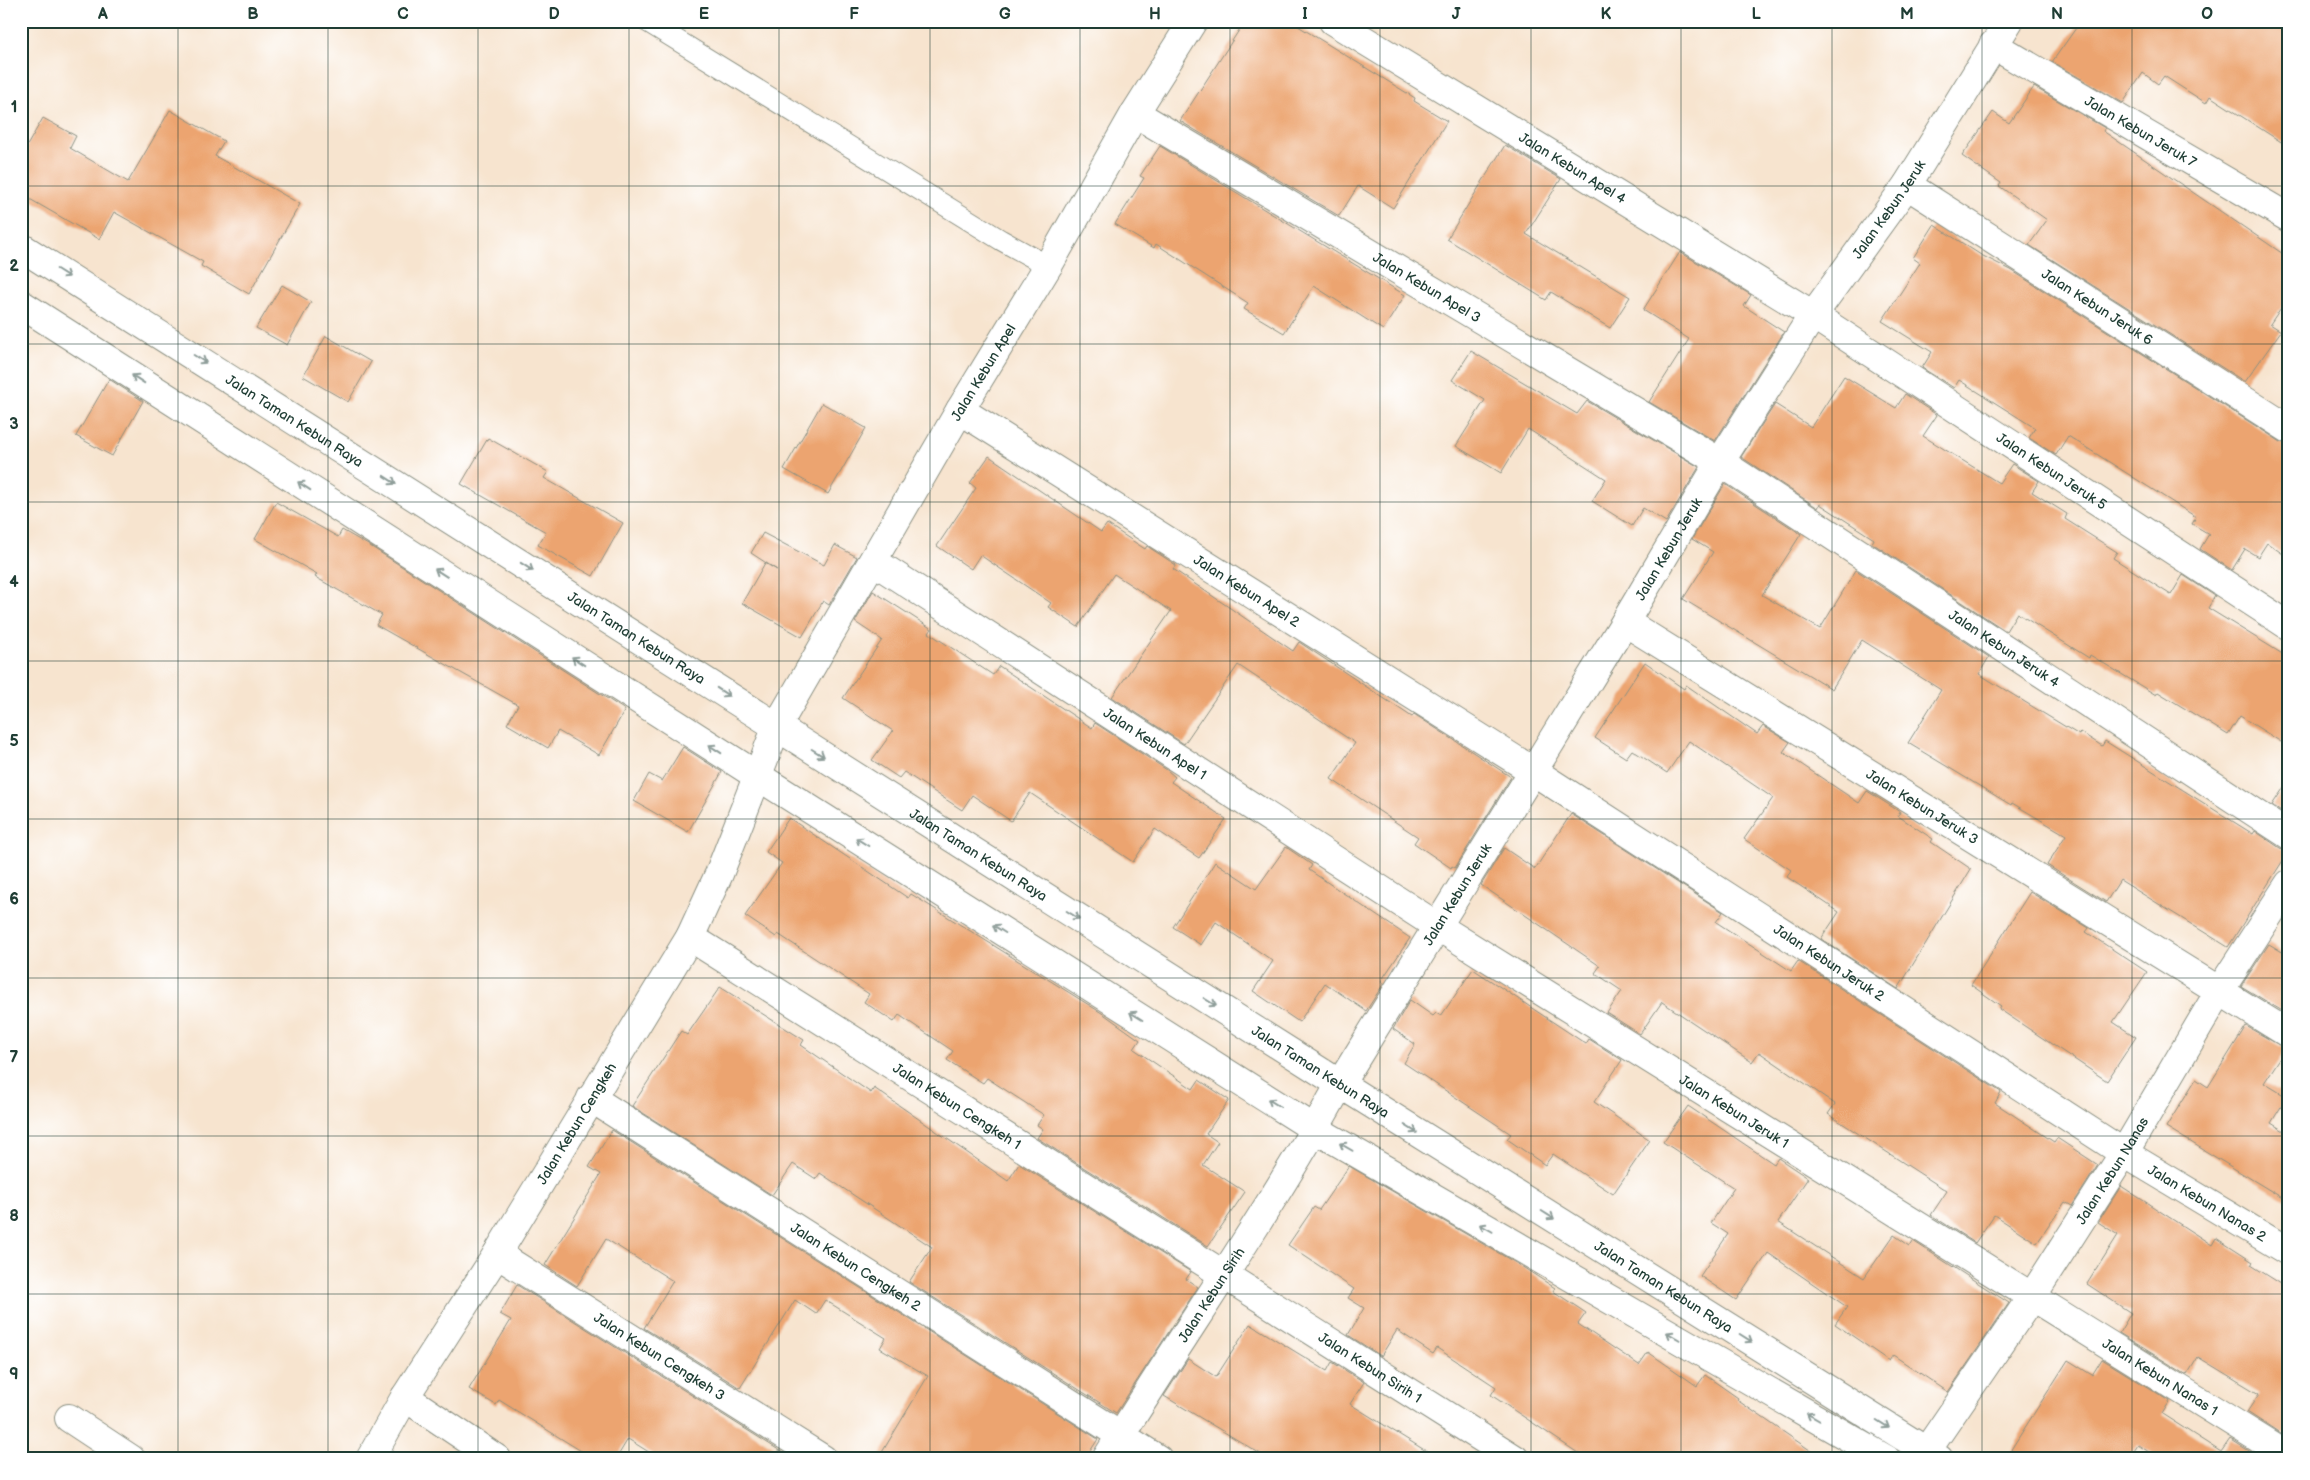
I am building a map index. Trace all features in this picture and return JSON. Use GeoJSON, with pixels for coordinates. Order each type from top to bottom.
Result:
{"type":"FeatureCollection","features":[{"type":"Feature","properties":{"kind":"street","name":"Jalan Kebun Apel"},"geometry":{"type":"LineString","coordinates":[[756,775],[776,726],[960,410],[1048,266],[1135,112],[1193,21]]}},
{"type":"Feature","properties":{"kind":"street","name":"Jalan Kebun Apel 4"},"geometry":{"type":"LineString","coordinates":[[1333,21],[1813,315]]}},
{"type":"Feature","properties":{"kind":"street","name":"Jalan Kebun Jeruk"},"geometry":{"type":"LineString","coordinates":[[1315,1129],[1340,1084],[1625,622],[1720,462],[1813,315],[1907,185],[2009,21]]}},
{"type":"Feature","properties":{"kind":"street","name":"Jalan Kebun Jeruk 7"},"geometry":{"type":"LineString","coordinates":[[1993,45],[2289,218]]}},
{"type":"Feature","properties":{"kind":"street","name":"Jalan Kebun Apel 3"},"geometry":{"type":"LineString","coordinates":[[1135,112],[1720,462]]}},
{"type":"Feature","properties":{"kind":"street","name":"Jalan Kebun Jeruk 6"},"geometry":{"type":"LineString","coordinates":[[1907,185],[2289,429]]}},
{"type":"Feature","properties":{"kind":"street","name":"Jalan Taman Kebun Raya"},"geometry":{"type":"LineString","coordinates":[[21,247],[1929,1456]]}},
{"type":"Feature","properties":{"kind":"street"},"geometry":{"type":"LineString","coordinates":[[21,304],[756,775],[1315,1129],[1886,1459]]}},
{"type":"Feature","properties":{"kind":"street","name":"Jalan Kebun Jeruk 5"},"geometry":{"type":"LineString","coordinates":[[1813,315],[2289,626]]}},
{"type":"Feature","properties":{"kind":"street","name":"Jalan Kebun Apel 2"},"geometry":{"type":"LineString","coordinates":[[960,410],[1533,771]]}},
{"type":"Feature","properties":{"kind":"street","name":"Jalan Kebun Jeruk 4"},"geometry":{"type":"LineString","coordinates":[[1720,462],[2289,835]]}},
{"type":"Feature","properties":{"kind":"street","name":"Jalan Kebun Apel 1"},"geometry":{"type":"LineString","coordinates":[[872,561],[1437,926]]}},
{"type":"Feature","properties":{"kind":"street","name":"Jalan Kebun Jeruk 3"},"geometry":{"type":"LineString","coordinates":[[1625,622],[2289,1034]]}},
{"type":"Feature","properties":{"kind":"street","name":"Jalan Kebun Jeruk 2"},"geometry":{"type":"LineString","coordinates":[[1533,771],[2124,1154]]}},
{"type":"Feature","properties":{"kind":"street","name":"Jalan Kebun Cengkeh"},"geometry":{"type":"LineString","coordinates":[[370,1459],[405,1398],[497,1254],[690,937],[719,874],[756,775]]}},
{"type":"Feature","properties":{"kind":"street","name":"Jalan Kebun Nanas"},"geometry":{"type":"LineString","coordinates":[[1929,1456],[2124,1154],[2220,990],[2289,884]]}},
{"type":"Feature","properties":{"kind":"street","name":"Jalan Kebun Jeruk 1"},"geometry":{"type":"LineString","coordinates":[[1437,926],[2030,1298]]}},
{"type":"Feature","properties":{"kind":"street","name":"Jalan Kebun Cengkeh 1"},"geometry":{"type":"LineString","coordinates":[[690,937],[1225,1276]]}},
{"type":"Feature","properties":{"kind":"street","name":"Jalan Kebun Cengkeh 2"},"geometry":{"type":"LineString","coordinates":[[591,1098],[1158,1459]]}},
{"type":"Feature","properties":{"kind":"street","name":"Jalan Kebun Sirih"},"geometry":{"type":"LineString","coordinates":[[1106,1459],[1225,1276],[1315,1129]]}},
{"type":"Feature","properties":{"kind":"street","name":"Jalan Kebun Nanas 2"},"geometry":{"type":"LineString","coordinates":[[2124,1154],[2289,1252]]}},
{"type":"Feature","properties":{"kind":"street","name":"Jalan Kebun Cengkeh 3"},"geometry":{"type":"LineString","coordinates":[[497,1254],[824,1459]]}},
{"type":"Feature","properties":{"kind":"street","name":"Jalan Kebun Sirih 1"},"geometry":{"type":"LineString","coordinates":[[1225,1276],[1515,1459]]}},
{"type":"Feature","properties":{"kind":"street","name":"Jalan Kebun Nanas 1"},"geometry":{"type":"LineString","coordinates":[[2030,1298],[2289,1457]]}},
{"type":"Feature","properties":{"kind":"street"},"geometry":{"type":"LineString","coordinates":[[405,1398],[496,1459]]}},
{"type":"Feature","properties":{"kind":"street"},"geometry":{"type":"LineString","coordinates":[[69,1418],[131,1459]]}},
{"type":"Feature","properties":{"kind":"lane"},"geometry":{"type":"LineString","coordinates":[[646,21],[1001,240],[1048,266]]}},
{"type":"Feature","properties":{"kind":"building"},"geometry":{"type":"Polygon","coordinates":[[[1245,21],[1290,21],[1415,98],[1414,101],[1447,121],[1393,208],[1358,186],[1339,216],[1180,121],[1245,21]]]}},
{"type":"Feature","properties":{"kind":"building"},"geometry":{"type":"Polygon","coordinates":[[[2081,21],[2289,21],[2289,147],[2210,96],[2206,103],[2164,76],[2158,84],[2143,73],[2123,103],[2052,62],[2081,21]]]}},
{"type":"Feature","properties":{"kind":"building"},"geometry":{"type":"Polygon","coordinates":[[[2034,87],[2105,128],[2103,131],[2289,258],[2289,296],[2270,324],[2281,331],[2245,382],[2029,245],[2047,220],[1999,186],[2001,183],[1962,156],[1993,112],[2009,123],[2034,87]]]}},
{"type":"Feature","properties":{"kind":"building"},"geometry":{"type":"Polygon","coordinates":[[[170,110],[224,141],[215,156],[300,204],[249,294],[201,266],[203,262],[114,212],[99,239],[21,194],[21,156],[43,118],[76,136],[70,148],[128,182],[170,110]]]}},
{"type":"Feature","properties":{"kind":"building"},"geometry":{"type":"Polygon","coordinates":[[[1505,145],[1561,179],[1526,234],[1630,297],[1610,328],[1551,292],[1546,300],[1447,239],[1505,145]]]}},
{"type":"Feature","properties":{"kind":"building"},"geometry":{"type":"Polygon","coordinates":[[[1160,146],[1405,295],[1383,330],[1314,286],[1284,333],[1244,309],[1248,303],[1156,244],[1154,248],[1115,224],[1144,178],[1140,176],[1160,146]]]}},
{"type":"Feature","properties":{"kind":"building"},"geometry":{"type":"Polygon","coordinates":[[[1934,225],[1981,255],[2011,270],[2281,442],[2289,445],[2289,558],[2267,543],[2258,557],[2245,549],[2232,570],[2200,549],[2209,534],[2192,524],[2196,517],[2068,436],[2056,455],[2029,438],[2035,428],[1959,380],[1954,388],[1922,368],[1932,352],[1882,321],[1920,263],[1913,258],[1934,225]]]}},
{"type":"Feature","properties":{"kind":"building"},"geometry":{"type":"Polygon","coordinates":[[[1680,252],[1751,295],[1744,306],[1784,332],[1715,441],[1649,402],[1689,339],[1643,310],[1680,252]]]}},
{"type":"Feature","properties":{"kind":"building"},"geometry":{"type":"Polygon","coordinates":[[[282,285],[311,302],[287,345],[256,328],[282,285]]]}},
{"type":"Feature","properties":{"kind":"building"},"geometry":{"type":"Polygon","coordinates":[[[326,336],[371,362],[348,402],[303,376],[326,336]]]}},
{"type":"Feature","properties":{"kind":"building"},"geometry":{"type":"Polygon","coordinates":[[[1471,351],[1577,414],[1587,401],[1699,467],[1666,522],[1643,508],[1632,526],[1592,501],[1606,479],[1528,429],[1501,473],[1456,446],[1485,400],[1452,380],[1471,351]]]}},
{"type":"Feature","properties":{"kind":"building"},"geometry":{"type":"Polygon","coordinates":[[[1844,376],[1896,408],[1905,394],[1937,415],[1923,436],[1999,483],[2012,464],[2039,481],[2032,492],[2067,514],[2065,519],[2117,552],[2113,558],[2171,595],[2183,575],[2215,596],[2208,608],[2289,658],[2289,747],[2240,716],[2228,735],[2158,692],[2156,695],[2090,655],[2089,658],[2017,613],[2006,631],[1872,543],[1874,539],[1820,504],[1818,508],[1741,457],[1775,404],[1811,427],[1844,376]]]}},
{"type":"Feature","properties":{"kind":"building"},"geometry":{"type":"Polygon","coordinates":[[[109,379],[143,401],[112,456],[76,436],[109,379]]]}},
{"type":"Feature","properties":{"kind":"building"},"geometry":{"type":"Polygon","coordinates":[[[822,403],[866,428],[828,494],[784,469],[822,403]]]}},
{"type":"Feature","properties":{"kind":"building"},"geometry":{"type":"Polygon","coordinates":[[[488,438],[548,472],[544,478],[623,523],[593,576],[538,545],[546,532],[461,484],[488,438]]]}},
{"type":"Feature","properties":{"kind":"building"},"geometry":{"type":"Polygon","coordinates":[[[989,456],[1101,532],[1107,524],[1145,549],[1147,546],[1176,565],[1173,569],[1293,651],[1299,642],[1412,717],[1414,714],[1511,777],[1455,868],[1452,866],[1451,868],[1414,843],[1418,837],[1331,779],[1355,743],[1238,665],[1184,744],[1112,697],[1171,611],[1114,574],[1078,627],[1048,607],[1051,603],[980,555],[971,569],[937,546],[976,488],[970,483],[989,456]]]}},
{"type":"Feature","properties":{"kind":"building"},"geometry":{"type":"Polygon","coordinates":[[[1725,484],[1801,534],[1762,595],[1820,629],[1856,570],[1989,657],[1979,674],[2079,735],[2080,732],[2102,746],[2105,741],[2253,834],[2255,831],[2280,848],[2289,851],[2228,947],[2120,880],[2106,902],[2047,865],[2066,835],[2012,803],[2011,805],[1908,743],[1941,690],[1862,640],[1832,689],[1683,599],[1713,552],[1692,539],[1725,484]]]}},
{"type":"Feature","properties":{"kind":"building"},"geometry":{"type":"Polygon","coordinates":[[[276,502],[338,537],[342,530],[370,546],[625,710],[599,755],[558,731],[548,748],[507,724],[518,705],[376,625],[382,615],[315,577],[317,574],[255,539],[276,502]]]}},
{"type":"Feature","properties":{"kind":"building"},"geometry":{"type":"Polygon","coordinates":[[[763,533],[824,565],[835,545],[857,557],[829,605],[823,601],[802,637],[742,603],[765,563],[777,570],[751,553],[763,533]]]}},
{"type":"Feature","properties":{"kind":"building"},"geometry":{"type":"Polygon","coordinates":[[[873,591],[932,629],[929,633],[993,675],[999,666],[1092,728],[1095,723],[1167,770],[1175,777],[1171,782],[1226,819],[1199,858],[1155,829],[1133,862],[1030,793],[1011,821],[972,795],[962,810],[904,772],[899,778],[872,760],[893,731],[843,698],[882,640],[855,622],[873,591]]]}},
{"type":"Feature","properties":{"kind":"building"},"geometry":{"type":"Polygon","coordinates":[[[1645,662],[1684,689],[1686,685],[1757,734],[1763,726],[1790,742],[1783,752],[1859,803],[1867,791],[1872,794],[1900,812],[1898,816],[1933,839],[1931,842],[1971,869],[1898,989],[1821,939],[1839,912],[1787,877],[1791,870],[1744,839],[1773,798],[1689,741],[1667,773],[1632,750],[1626,758],[1595,738],[1645,662]]]}},
{"type":"Feature","properties":{"kind":"building"},"geometry":{"type":"Polygon","coordinates":[[[683,747],[722,772],[688,832],[634,801],[649,774],[662,781],[683,747]]]}},
{"type":"Feature","properties":{"kind":"building"},"geometry":{"type":"Polygon","coordinates":[[[2289,780],[2289,816],[2272,805],[2289,780]]]}},
{"type":"Feature","properties":{"kind":"building"},"geometry":{"type":"Polygon","coordinates":[[[1571,814],[1723,912],[1716,922],[1791,971],[1798,961],[2001,1092],[1995,1103],[2054,1142],[2057,1138],[2098,1165],[2072,1206],[2065,1202],[2037,1243],[1994,1215],[1975,1243],[1931,1215],[1947,1191],[1828,1114],[1835,1104],[1759,1052],[1752,1062],[1662,1002],[1640,1034],[1607,1013],[1622,991],[1595,973],[1600,966],[1481,885],[1504,848],[1535,869],[1571,814]]]}},
{"type":"Feature","properties":{"kind":"building"},"geometry":{"type":"Polygon","coordinates":[[[789,818],[908,898],[911,894],[1105,1015],[1140,1040],[1134,1049],[1193,1089],[1199,1080],[1229,1100],[1206,1134],[1218,1142],[1203,1165],[1245,1192],[1208,1246],[1037,1138],[1043,1129],[1037,1125],[1044,1115],[987,1078],[983,1083],[947,1060],[953,1051],[899,1015],[894,1022],[864,1002],[869,994],[778,934],[776,937],[745,916],[782,863],[766,852],[789,818]]]}},
{"type":"Feature","properties":{"kind":"building"},"geometry":{"type":"Polygon","coordinates":[[[1286,847],[1312,865],[1309,870],[1410,938],[1381,981],[1384,983],[1366,1011],[1325,983],[1299,1022],[1253,991],[1273,961],[1216,922],[1201,945],[1173,927],[1215,862],[1256,889],[1286,847]]]}},
{"type":"Feature","properties":{"kind":"building"},"geometry":{"type":"Polygon","coordinates":[[[2030,892],[2089,928],[2086,932],[2147,972],[2113,1022],[2136,1037],[2107,1081],[1999,1009],[2001,1006],[1971,985],[2030,892]]]}},
{"type":"Feature","properties":{"kind":"building"},"geometry":{"type":"Polygon","coordinates":[[[2269,944],[2289,956],[2289,1015],[2241,986],[2269,944]]]}},
{"type":"Feature","properties":{"kind":"building"},"geometry":{"type":"Polygon","coordinates":[[[1473,969],[1586,1044],[1589,1039],[1622,1060],[1594,1102],[1650,1140],[1613,1194],[1553,1154],[1545,1165],[1507,1139],[1511,1134],[1404,1063],[1415,1044],[1393,1029],[1410,1000],[1433,1016],[1436,1013],[1441,1016],[1473,969]]]}},
{"type":"Feature","properties":{"kind":"building"},"geometry":{"type":"Polygon","coordinates":[[[720,987],[804,1040],[801,1045],[871,1093],[874,1088],[1008,1181],[1019,1164],[1191,1272],[1186,1279],[1198,1287],[1116,1413],[909,1282],[932,1247],[820,1173],[816,1179],[793,1164],[772,1195],[632,1106],[681,1031],[687,1035],[720,987]]]}},
{"type":"Feature","properties":{"kind":"building"},"geometry":{"type":"Polygon","coordinates":[[[2246,1026],[2286,1049],[2264,1083],[2287,1097],[2271,1123],[2289,1134],[2289,1202],[2166,1127],[2196,1079],[2208,1087],[2246,1026]]]}},
{"type":"Feature","properties":{"kind":"building"},"geometry":{"type":"Polygon","coordinates":[[[1688,1106],[1774,1164],[1778,1158],[1808,1178],[1778,1222],[1864,1278],[1894,1235],[1910,1246],[1913,1241],[2009,1303],[1948,1392],[1893,1355],[1889,1361],[1835,1324],[1847,1307],[1768,1253],[1736,1300],[1700,1276],[1728,1234],[1711,1223],[1734,1188],[1663,1142],[1688,1106]]]}},
{"type":"Feature","properties":{"kind":"building"},"geometry":{"type":"Polygon","coordinates":[[[612,1130],[1098,1439],[1085,1459],[878,1459],[928,1376],[880,1348],[886,1338],[825,1300],[816,1314],[795,1300],[740,1388],[644,1328],[673,1281],[606,1239],[577,1286],[545,1265],[601,1174],[589,1167],[612,1130]]]}},
{"type":"Feature","properties":{"kind":"building"},"geometry":{"type":"Polygon","coordinates":[[[1349,1166],[1521,1266],[1555,1288],[1553,1291],[1586,1313],[1578,1324],[1639,1365],[1648,1352],[1697,1386],[1705,1375],[1738,1398],[1737,1400],[1823,1459],[1587,1459],[1491,1395],[1496,1387],[1437,1348],[1433,1354],[1397,1330],[1381,1356],[1348,1335],[1364,1308],[1348,1298],[1354,1289],[1288,1245],[1314,1207],[1319,1210],[1349,1166]]]}},
{"type":"Feature","properties":{"kind":"building"},"geometry":{"type":"Polygon","coordinates":[[[2121,1186],[2212,1245],[2216,1238],[2253,1262],[2251,1265],[2289,1289],[2289,1429],[2284,1436],[2247,1412],[2259,1394],[2198,1357],[2187,1375],[2119,1333],[2131,1313],[2087,1284],[2118,1235],[2098,1222],[2121,1186]]]}},
{"type":"Feature","properties":{"kind":"building"},"geometry":{"type":"Polygon","coordinates":[[[517,1285],[793,1459],[660,1459],[628,1439],[616,1459],[594,1459],[499,1400],[496,1405],[469,1389],[511,1320],[500,1314],[517,1285]]]}},
{"type":"Feature","properties":{"kind":"building"},"geometry":{"type":"Polygon","coordinates":[[[1250,1324],[1327,1371],[1332,1362],[1364,1382],[1350,1404],[1439,1459],[1269,1459],[1164,1396],[1188,1359],[1216,1377],[1250,1324]]]}},
{"type":"Feature","properties":{"kind":"building"},"geometry":{"type":"Polygon","coordinates":[[[2102,1359],[2170,1401],[2162,1414],[2221,1452],[2230,1439],[2262,1459],[2160,1459],[2138,1445],[2129,1459],[2005,1459],[2068,1360],[2092,1375],[2102,1359]]]}}]}
